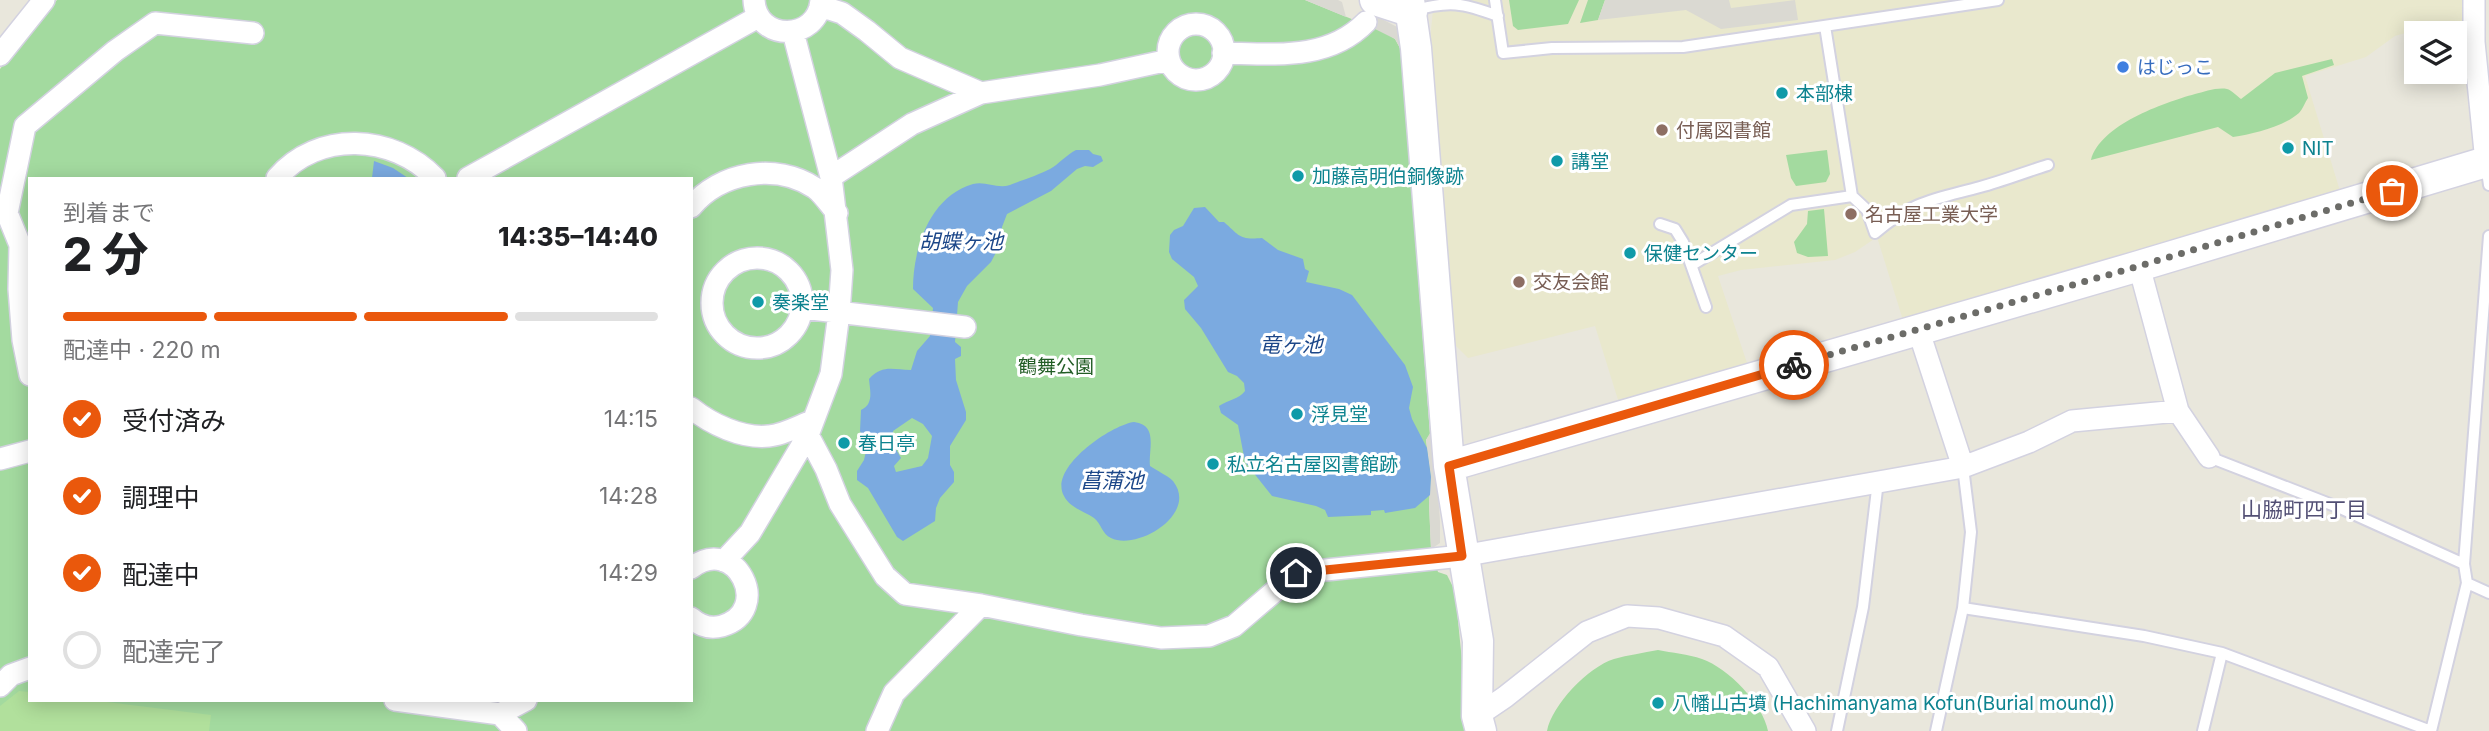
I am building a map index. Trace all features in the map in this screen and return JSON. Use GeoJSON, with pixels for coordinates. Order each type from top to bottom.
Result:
{"type":"FeatureCollection","features":[{"type":"Feature","properties":{"kind":"street"},"geometry":{"type":"LineString","coordinates":[[0,55],[44,0]]}},
{"type":"Feature","properties":{"kind":"street"},"geometry":{"type":"LineString","coordinates":[[1449,466],[2139,266],[2488,170],[2474,42],[2474,0]]}},
{"type":"Feature","properties":{"kind":"street"},"geometry":{"type":"LineString","coordinates":[[470,177],[756,9],[773,30],[793,32],[811,24],[820,3],[842,13],[900,58],[981,93]]}},
{"type":"Feature","properties":{"kind":"street"},"geometry":{"type":"LineString","coordinates":[[1223,53],[1288,54],[1319,50],[1344,40],[1370,11],[1410,6],[1449,466],[1478,640],[1479,723]]}},
{"type":"Feature","properties":{"kind":"street"},"geometry":{"type":"LineString","coordinates":[[28,365],[19,289],[20,245],[4,212],[22,180],[10,147],[26,126],[115,51],[155,23],[253,33]]}},
{"type":"Feature","properties":{"kind":"street"},"geometry":{"type":"LineString","coordinates":[[1188,25],[1205,26],[1219,37],[1223,53],[1221,63],[1216,71],[1201,79],[1185,78],[1172,67],[1169,60],[1169,43],[1174,35],[1188,25]]}},
{"type":"Feature","properties":{"kind":"street"},"geometry":{"type":"LineString","coordinates":[[724,561],[750,533],[810,428],[831,374],[839,313],[842,270],[837,213],[831,177],[793,32]]}},
{"type":"Feature","properties":{"kind":"street"},"geometry":{"type":"LineString","coordinates":[[831,177],[912,124],[981,93],[1100,75],[1169,60]]}},
{"type":"Feature","properties":{"kind":"street"},"geometry":{"type":"LineString","coordinates":[[278,177],[295,162],[311,153],[348,144],[367,144],[403,154],[434,177]]}},
{"type":"Feature","properties":{"kind":"street"},"geometry":{"type":"LineString","coordinates":[[693,206],[719,183],[745,175],[772,174],[794,178],[816,189],[837,213]]}},
{"type":"Feature","properties":{"kind":"street"},"geometry":{"type":"LineString","coordinates":[[763,257],[784,265],[793,274],[802,293],[803,308],[796,327],[785,339],[772,346],[751,348],[734,342],[721,331],[701,294],[716,282],[729,266],[745,258],[763,257]]}},
{"type":"Feature","properties":{"kind":"street"},"geometry":{"type":"LineString","coordinates":[[2139,266],[2178,411],[2209,457]]}},
{"type":"Feature","properties":{"kind":"street"},"geometry":{"type":"LineString","coordinates":[[803,308],[965,327]]}},
{"type":"Feature","properties":{"kind":"street"},"geometry":{"type":"LineString","coordinates":[[1918,329],[1963,467]]}},
{"type":"Feature","properties":{"kind":"street"},"geometry":{"type":"LineString","coordinates":[[693,410],[710,423],[737,432],[769,436],[810,428]]}},
{"type":"Feature","properties":{"kind":"street"},"geometry":{"type":"LineString","coordinates":[[810,428],[840,504],[885,576],[905,594],[1161,638],[1209,636],[1234,626],[1296,573],[1462,556],[1963,467],[2029,442],[2073,421],[2178,411]]}},
{"type":"Feature","properties":{"kind":"street"},"geometry":{"type":"LineString","coordinates":[[0,459],[28,452]]}},
{"type":"Feature","properties":{"kind":"street"},"geometry":{"type":"LineString","coordinates":[[693,567],[703,561],[724,561],[733,565],[745,579],[747,599],[744,609],[728,624],[707,626],[693,619]]}},
{"type":"Feature","properties":{"kind":"street"},"geometry":{"type":"LineString","coordinates":[[877,731],[894,693],[981,605]]}},
{"type":"Feature","properties":{"kind":"street"},"geometry":{"type":"LineString","coordinates":[[1479,723],[1505,697],[1587,632],[1627,616],[1659,618],[1724,636],[1768,667],[1805,731]]}},
{"type":"Feature","properties":{"kind":"street"},"geometry":{"type":"LineString","coordinates":[[0,686],[11,675],[28,669]]}},
{"type":"Feature","properties":{"kind":"street"},"geometry":{"type":"LineString","coordinates":[[410,702],[500,714],[522,702]]}},
{"type":"Feature","properties":{"kind":"street"},"geometry":{"type":"LineString","coordinates":[[500,714],[516,731]]}},
{"type":"Feature","properties":{"kind":"lane"},"geometry":{"type":"LineString","coordinates":[[1495,0],[1503,53],[1552,48],[1683,47],[1998,0]]}},
{"type":"Feature","properties":{"kind":"lane"},"geometry":{"type":"LineString","coordinates":[[1410,6],[1436,3],[1468,5],[1498,16]]}},
{"type":"Feature","properties":{"kind":"lane"},"geometry":{"type":"LineString","coordinates":[[1825,26],[1852,197],[1867,210],[1875,233],[1902,212],[1933,198],[1978,188],[2048,165]]}},
{"type":"Feature","properties":{"kind":"lane"},"geometry":{"type":"LineString","coordinates":[[1692,265],[1791,205],[1852,197]]}},
{"type":"Feature","properties":{"kind":"lane"},"geometry":{"type":"LineString","coordinates":[[1660,224],[1675,229],[1683,242],[1706,307]]}},
{"type":"Feature","properties":{"kind":"lane"},"geometry":{"type":"LineString","coordinates":[[1963,608],[2144,636],[2222,653],[2431,731],[2468,583],[2464,564],[2489,236]]}},
{"type":"Feature","properties":{"kind":"lane"},"geometry":{"type":"LineString","coordinates":[[2209,457],[2340,508],[2464,564]]}},
{"type":"Feature","properties":{"kind":"lane"},"geometry":{"type":"LineString","coordinates":[[1936,731],[1963,608],[1971,533],[1963,467]]}},
{"type":"Feature","properties":{"kind":"lane"},"geometry":{"type":"LineString","coordinates":[[1837,731],[1863,607],[1878,481]]}},
{"type":"Feature","properties":{"kind":"lane"},"geometry":{"type":"LineString","coordinates":[[2468,583],[2489,593]]}},
{"type":"Feature","properties":{"kind":"lane"},"geometry":{"type":"LineString","coordinates":[[2203,731],[2222,653]]}},
{"type":"Feature","properties":{"kind":"shaded area"},"geometry":{"type":"Polygon","coordinates":[[[1305,0],[1338,0],[1342,2],[1346,17],[1305,0]]]}},
{"type":"Feature","properties":{"kind":"shaded area","name":"名古屋工業大学"},"geometry":{"type":"Polygon","coordinates":[[[1434,0],[2465,0],[2464,21],[2404,21],[2404,33],[2395,36],[2366,57],[2305,76],[2340,191],[1903,320],[1877,237],[1855,252],[1835,260],[1741,270],[1718,276],[1748,366],[1619,403],[1595,326],[1468,358],[1451,341],[1433,124],[1430,40],[1434,0]]]}},
{"type":"Feature","properties":{"kind":"shaded area"},"geometry":{"type":"Polygon","coordinates":[[[1605,0],[1729,0],[1731,8],[1795,0],[1798,20],[1721,29],[1686,10],[1598,20],[1605,0]]]}},
{"type":"Feature","properties":{"kind":"shaded area"},"geometry":{"type":"Polygon","coordinates":[[[1378,17],[1399,28],[1404,37],[1440,521],[1440,543],[1431,549],[1431,477],[1426,440],[1430,433],[1401,50],[1395,39],[1371,27],[1378,17]]]}},
{"type":"Feature","properties":{"kind":"green space","name":"鶴舞公園"},"geometry":{"type":"Polygon","coordinates":[[[57,0],[1305,0],[1386,33],[1395,39],[1401,50],[1430,434],[1426,440],[1431,477],[1431,549],[1438,572],[1447,575],[1455,591],[1469,731],[0,731],[0,69],[57,0]]]}},
{"type":"Feature","properties":{"kind":"green space"},"geometry":{"type":"Polygon","coordinates":[[[1509,0],[1579,0],[1568,24],[1518,30],[1513,26],[1509,0]]]}},
{"type":"Feature","properties":{"kind":"green space"},"geometry":{"type":"Polygon","coordinates":[[[1588,0],[1605,0],[1598,20],[1580,23],[1588,0]]]}},
{"type":"Feature","properties":{"kind":"green space"},"geometry":{"type":"Polygon","coordinates":[[[2332,59],[2334,65],[2302,76],[2308,98],[2299,113],[2276,126],[2233,137],[2218,127],[2091,160],[2097,147],[2107,136],[2119,126],[2150,110],[2182,98],[2219,89],[2229,90],[2241,99],[2275,73],[2332,59]]]}},
{"type":"Feature","properties":{"kind":"green space"},"geometry":{"type":"Polygon","coordinates":[[[1827,150],[1830,174],[1826,182],[1796,186],[1791,178],[1786,155],[1827,150]]]}},
{"type":"Feature","properties":{"kind":"green space"},"geometry":{"type":"Polygon","coordinates":[[[1824,209],[1828,256],[1808,257],[1797,253],[1794,242],[1807,224],[1808,211],[1824,209]]]}},
{"type":"Feature","properties":{"kind":"green space","name":"八幡山古墳 (Hachimanyama Kofun(Burial mound))"},"geometry":{"type":"Polygon","coordinates":[[[1658,650],[1697,657],[1723,670],[1752,699],[1768,731],[1547,731],[1564,699],[1593,670],[1614,659],[1658,650]]]}},
{"type":"Feature","properties":{"kind":"green space"},"geometry":{"type":"Polygon","coordinates":[[[19,691],[28,692],[28,702],[107,702],[211,715],[209,731],[0,731],[0,706],[19,691]]]}},
{"type":"Feature","properties":{"kind":"water","name":"胡蝶ヶ池"},"geometry":{"type":"Polygon","coordinates":[[[1076,150],[1089,150],[1101,156],[1103,161],[1093,167],[1077,169],[1051,191],[1007,214],[1002,227],[1001,243],[991,262],[967,286],[958,302],[955,342],[961,347],[961,356],[955,359],[956,380],[966,420],[950,446],[954,482],[940,498],[935,521],[903,541],[897,537],[868,488],[857,480],[857,471],[864,460],[867,447],[860,431],[861,410],[870,401],[869,379],[879,371],[911,370],[917,351],[930,336],[933,308],[913,289],[916,258],[926,226],[945,200],[958,191],[978,183],[1010,185],[1050,169],[1076,150]],[[912,418],[893,431],[894,446],[901,458],[894,466],[896,472],[922,466],[928,458],[932,436],[923,424],[912,418]]]}},
{"type":"Feature","properties":{"kind":"water"},"geometry":{"type":"Polygon","coordinates":[[[374,161],[393,168],[406,177],[372,177],[374,161]]]}},
{"type":"Feature","properties":{"kind":"water","name":"竜ヶ池"},"geometry":{"type":"Polygon","coordinates":[[[1205,207],[1219,222],[1224,222],[1240,236],[1262,238],[1278,250],[1303,259],[1305,269],[1309,271],[1306,282],[1339,289],[1352,295],[1405,365],[1413,387],[1409,408],[1427,448],[1431,477],[1430,495],[1415,508],[1385,513],[1384,510],[1371,511],[1371,515],[1328,517],[1325,510],[1316,506],[1272,496],[1245,462],[1238,425],[1221,413],[1219,406],[1243,394],[1244,383],[1228,372],[1201,328],[1185,309],[1184,300],[1198,286],[1194,277],[1172,259],[1169,252],[1170,235],[1174,230],[1183,226],[1194,208],[1205,207]]]}},
{"type":"Feature","properties":{"kind":"water","name":"菖蒲池"},"geometry":{"type":"Polygon","coordinates":[[[1134,422],[1142,424],[1150,433],[1150,466],[1173,481],[1179,493],[1178,506],[1162,527],[1135,539],[1122,541],[1108,536],[1094,518],[1070,504],[1061,485],[1065,473],[1084,450],[1111,431],[1134,422]]]}},
{"type":"Feature","properties":{"kind":"way so far"},"geometry":{"type":"LineString","coordinates":[[1794,365],[2392,191]]}},
{"type":"Feature","properties":{"kind":"place","name":"はじっこ"},"geometry":{"type":"Point","coordinates":[2123,67]}},
{"type":"Feature","properties":{"kind":"place","name":"本部棟"},"geometry":{"type":"Point","coordinates":[1782,93]}},
{"type":"Feature","properties":{"kind":"place","name":"付属図書館"},"geometry":{"type":"Point","coordinates":[1662,130]}},
{"type":"Feature","properties":{"kind":"place","name":"NIT"},"geometry":{"type":"Point","coordinates":[2288,148]}},
{"type":"Feature","properties":{"kind":"place","name":"講堂"},"geometry":{"type":"Point","coordinates":[1557,161]}},
{"type":"Feature","properties":{"kind":"place","name":"加藤高明伯銅像跡"},"geometry":{"type":"Point","coordinates":[1298,176]}},
{"type":"Feature","properties":{"kind":"place","name":"名古屋工業大学"},"geometry":{"type":"Point","coordinates":[1851,214]}},
{"type":"Feature","properties":{"kind":"place","name":"保健センター"},"geometry":{"type":"Point","coordinates":[1630,253]}},
{"type":"Feature","properties":{"kind":"place","name":"交友会館"},"geometry":{"type":"Point","coordinates":[1519,282]}},
{"type":"Feature","properties":{"kind":"place","name":"奏楽堂"},"geometry":{"type":"Point","coordinates":[758,302]}},
{"type":"Feature","properties":{"kind":"place","name":"浮見堂"},"geometry":{"type":"Point","coordinates":[1297,414]}},
{"type":"Feature","properties":{"kind":"place","name":"春日亭"},"geometry":{"type":"Point","coordinates":[844,443]}},
{"type":"Feature","properties":{"kind":"place","name":"私立名古屋図書館跡"},"geometry":{"type":"Point","coordinates":[1213,464]}},
{"type":"Feature","properties":{"kind":"place","name":"八幡山古墳 (Hachimanyama Kofun(Burial mound))"},"geometry":{"type":"Point","coordinates":[1658,703]}},
{"type":"Feature","properties":{"kind":"district","name":"山脇町四丁目"},"geometry":{"type":"Point","coordinates":[2304,509]}},
{"type":"Feature","properties":{"kind":"route"},"geometry":{"type":"LineString","coordinates":[[1296,573],[1462,556],[1449,466],[1794,365]]}}]}
